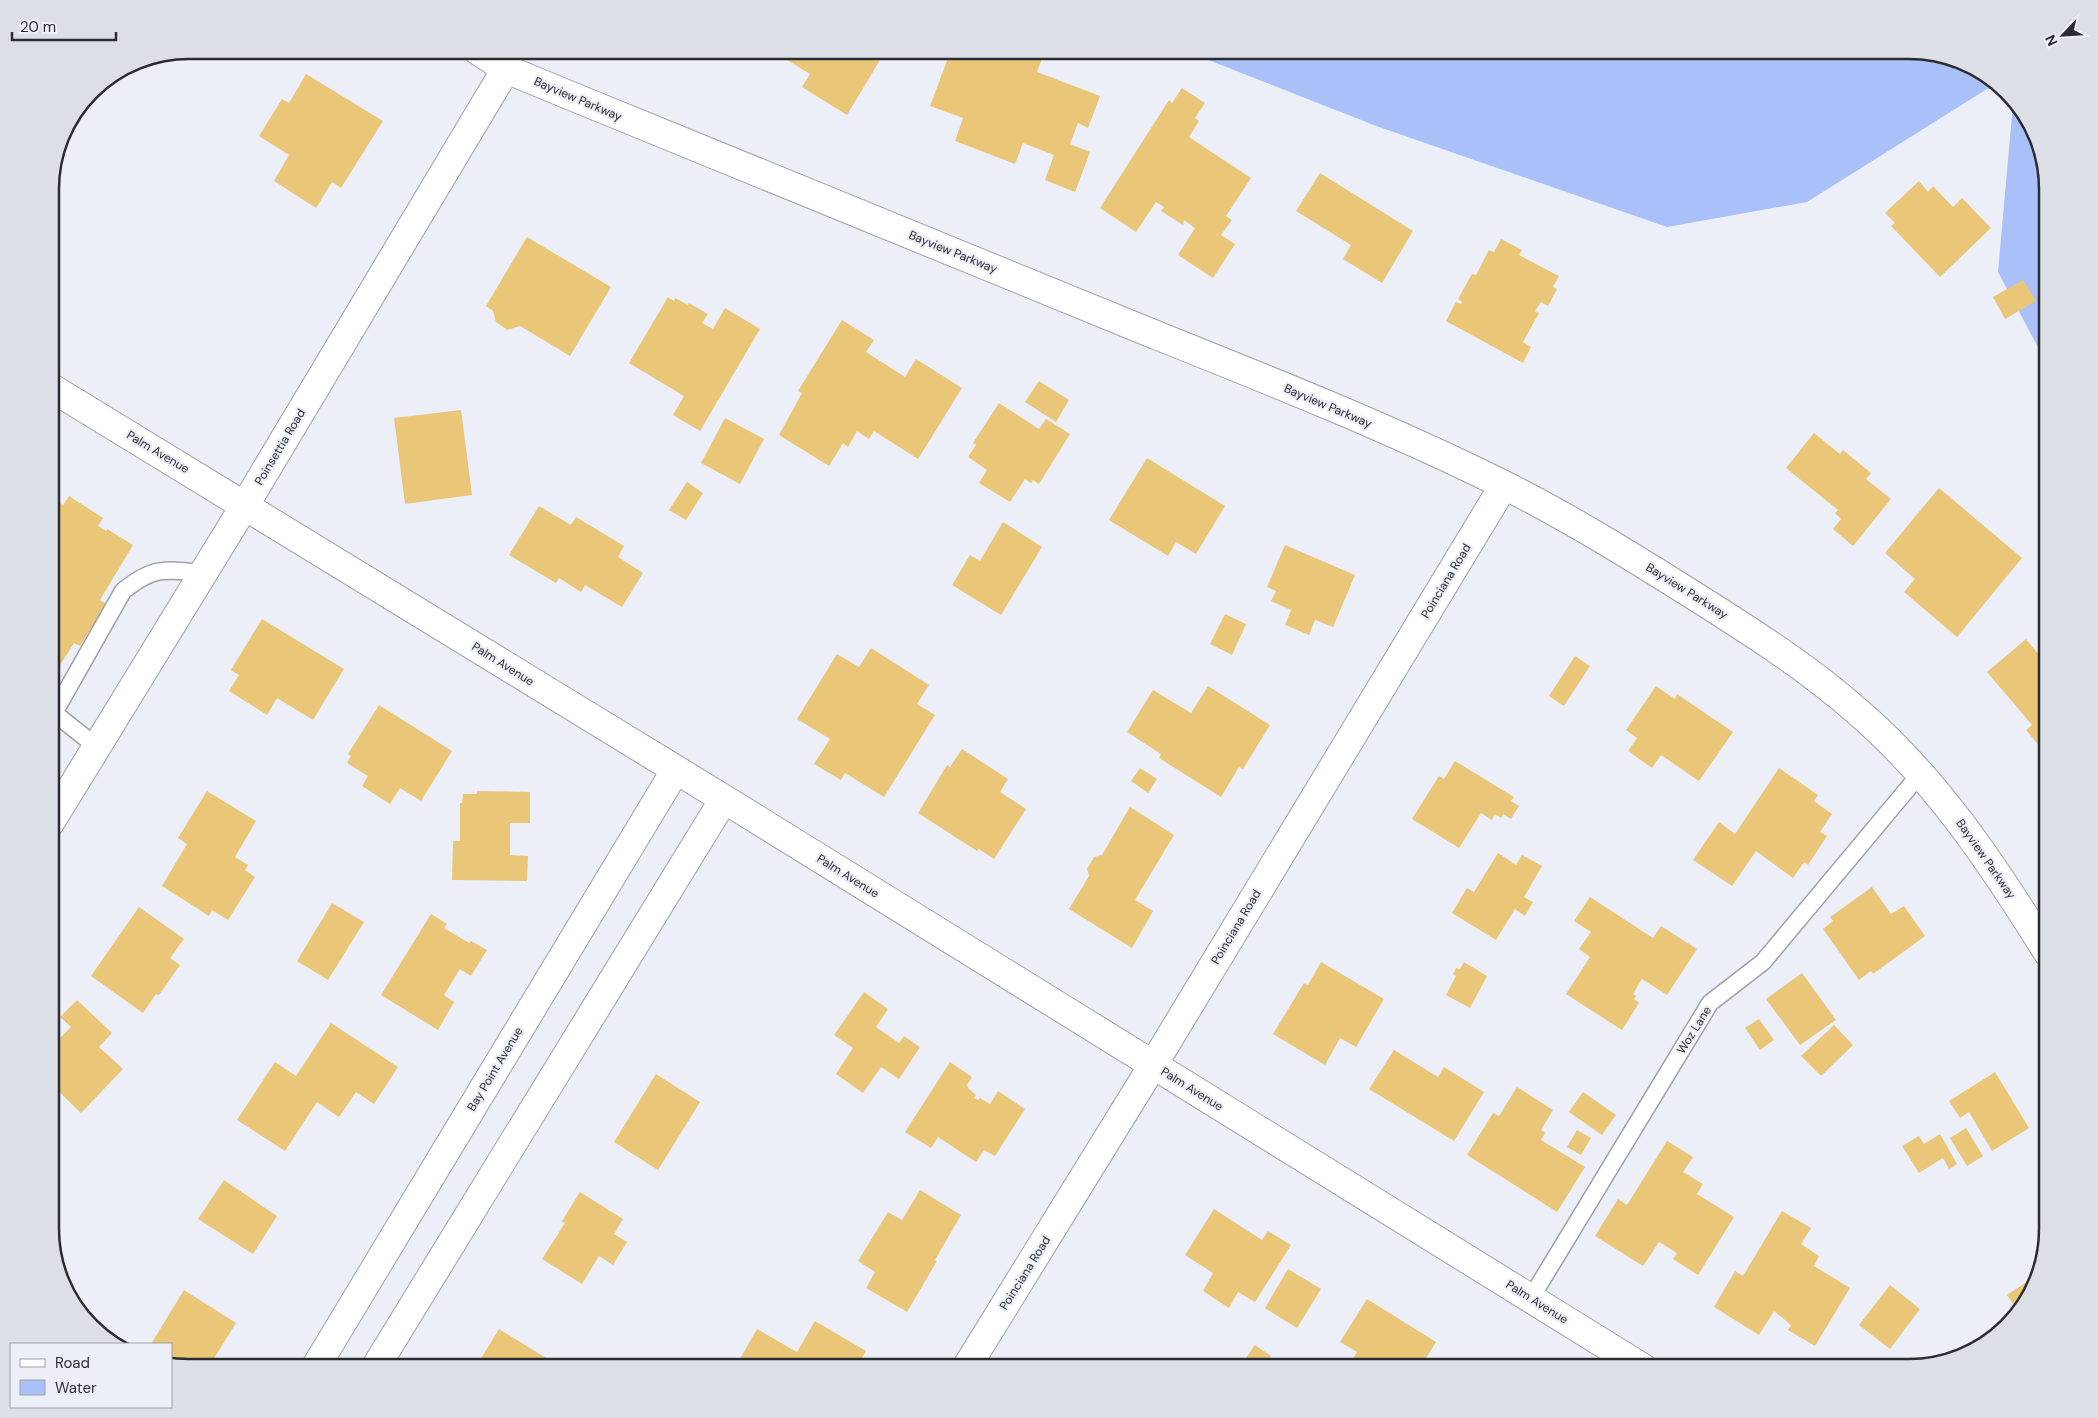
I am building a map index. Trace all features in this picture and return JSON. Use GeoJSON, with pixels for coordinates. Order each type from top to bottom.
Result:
{"type":"FeatureCollection","features":[{"type":"Feature","properties":{"kind":"street","name":"Bayview Parkway"},"geometry":{"type":"LineString","coordinates":[[491,59],[506,68],[623,118],[1219,360],[1360,420],[1504,485],[1614,545],[1761,638],[1809,672],[1860,713],[1920,774],[1957,818],[1998,873],[2039,939]]}},
{"type":"Feature","properties":{"kind":"street","name":"Poinsettia Road"},"geometry":{"type":"LineString","coordinates":[[59,808],[204,573],[506,68]]}},
{"type":"Feature","properties":{"kind":"street","name":"Palm Avenue"},"geometry":{"type":"LineString","coordinates":[[59,392],[675,771],[724,799],[1629,1359]]}},
{"type":"Feature","properties":{"kind":"street","name":"Poinciana Road"},"geometry":{"type":"LineString","coordinates":[[972,1359],[1153,1065],[1504,485]]}},
{"type":"Feature","properties":{"kind":"street","name":"Bay Point Avenue"},"geometry":{"type":"LineString","coordinates":[[320,1359],[675,771]]}},
{"type":"Feature","properties":{"kind":"street"},"geometry":{"type":"LineString","coordinates":[[381,1359],[724,799]]}},
{"type":"Feature","properties":{"kind":"lane"},"geometry":{"type":"LineString","coordinates":[[59,704],[123,592],[140,577],[163,570],[204,573]]}},
{"type":"Feature","properties":{"kind":"lane"},"geometry":{"type":"LineString","coordinates":[[59,721],[97,747]]}},
{"type":"Feature","properties":{"kind":"lane","name":"Woz Lane"},"geometry":{"type":"LineString","coordinates":[[1531,1298],[1710,1003],[1763,962],[1920,774]]}},
{"type":"Feature","properties":{"kind":"water"},"geometry":{"type":"Polygon","coordinates":[[[1206,59],[1909,59],[1943,63],[1974,76],[1993,90],[1987,89],[1807,202],[1667,227],[1379,127],[1206,59]]]}},
{"type":"Feature","properties":{"kind":"water"},"geometry":{"type":"Polygon","coordinates":[[[2012,111],[2026,131],[2037,163],[2039,180],[2039,349],[1998,272],[2012,111]]]}},
{"type":"Feature","properties":{"kind":"building"},"geometry":{"type":"Polygon","coordinates":[[[786,59],[881,59],[847,115],[802,87],[810,74],[786,59]]]}},
{"type":"Feature","properties":{"kind":"building"},"geometry":{"type":"Polygon","coordinates":[[[948,59],[1042,59],[1037,72],[1100,96],[1088,128],[1078,123],[1070,144],[1090,152],[1075,192],[1045,180],[1054,155],[1023,143],[1015,164],[955,141],[963,118],[930,106],[948,59]]]}},
{"type":"Feature","properties":{"kind":"building"},"geometry":{"type":"Polygon","coordinates":[[[306,74],[383,121],[341,188],[332,182],[316,208],[274,181],[289,155],[259,136],[282,99],[289,103],[306,74]]]}},
{"type":"Feature","properties":{"kind":"building"},"geometry":{"type":"Polygon","coordinates":[[[1182,88],[1205,103],[1195,118],[1199,121],[1189,137],[1251,178],[1226,216],[1232,220],[1221,235],[1235,244],[1213,278],[1178,255],[1195,228],[1184,220],[1183,225],[1161,211],[1164,207],[1156,202],[1136,232],[1100,208],[1169,100],[1172,103],[1182,88]]]}},
{"type":"Feature","properties":{"kind":"building"},"geometry":{"type":"Polygon","coordinates":[[[1320,173],[1413,231],[1382,283],[1343,259],[1351,245],[1296,211],[1320,173]]]}},
{"type":"Feature","properties":{"kind":"building"},"geometry":{"type":"Polygon","coordinates":[[[1919,181],[1928,192],[1933,186],[1953,207],[1962,198],[1991,228],[1940,277],[1891,226],[1895,223],[1885,213],[1919,181]]]}},
{"type":"Feature","properties":{"kind":"building"},"geometry":{"type":"Polygon","coordinates":[[[527,237],[611,287],[570,356],[520,326],[507,330],[496,322],[493,311],[486,306],[527,237]]]}},
{"type":"Feature","properties":{"kind":"building"},"geometry":{"type":"Polygon","coordinates":[[[1501,239],[1522,250],[1519,255],[1559,276],[1553,287],[1557,289],[1548,306],[1541,302],[1535,311],[1539,313],[1523,342],[1531,347],[1523,363],[1446,321],[1456,302],[1461,304],[1462,302],[1458,299],[1472,274],[1476,275],[1489,250],[1494,252],[1501,239]]]}},
{"type":"Feature","properties":{"kind":"building"},"geometry":{"type":"Polygon","coordinates":[[[2023,280],[2036,301],[2005,319],[1993,297],[2023,280]]]}},
{"type":"Feature","properties":{"kind":"building"},"geometry":{"type":"Polygon","coordinates":[[[668,297],[674,301],[675,298],[688,305],[689,303],[708,314],[702,323],[713,329],[725,308],[760,329],[700,431],[673,415],[684,396],[629,363],[668,297]]]}},
{"type":"Feature","properties":{"kind":"building"},"geometry":{"type":"Polygon","coordinates":[[[842,320],[874,340],[866,352],[905,377],[916,359],[962,388],[918,459],[874,431],[869,439],[857,431],[848,447],[843,443],[829,466],[779,435],[802,393],[798,391],[842,320]]]}},
{"type":"Feature","properties":{"kind":"building"},"geometry":{"type":"Polygon","coordinates":[[[1039,381],[1069,400],[1056,422],[1025,402],[1039,381]]]}},
{"type":"Feature","properties":{"kind":"building"},"geometry":{"type":"Polygon","coordinates":[[[999,403],[1039,429],[1046,419],[1070,434],[1039,484],[1033,480],[1031,483],[1025,479],[1010,502],[979,483],[987,470],[968,457],[976,445],[973,443],[999,403]]]}},
{"type":"Feature","properties":{"kind":"building"},"geometry":{"type":"Polygon","coordinates":[[[461,410],[472,495],[405,504],[394,418],[461,410]]]}},
{"type":"Feature","properties":{"kind":"building"},"geometry":{"type":"Polygon","coordinates":[[[725,418],[764,439],[740,484],[701,463],[725,418]]]}},
{"type":"Feature","properties":{"kind":"building"},"geometry":{"type":"Polygon","coordinates":[[[1814,433],[1840,454],[1843,450],[1871,473],[1866,479],[1891,499],[1853,546],[1833,529],[1841,519],[1835,513],[1838,510],[1786,468],[1814,433]]]}},
{"type":"Feature","properties":{"kind":"building"},"geometry":{"type":"Polygon","coordinates":[[[1147,458],[1225,506],[1196,554],[1176,542],[1168,556],[1109,520],[1147,458]]]}},
{"type":"Feature","properties":{"kind":"building"},"geometry":{"type":"Polygon","coordinates":[[[687,482],[703,493],[686,520],[669,510],[687,482]]]}},
{"type":"Feature","properties":{"kind":"building"},"geometry":{"type":"Polygon","coordinates":[[[1939,488],[2022,558],[1957,637],[1904,592],[1915,579],[1885,553],[1939,488]]]}},
{"type":"Feature","properties":{"kind":"building"},"geometry":{"type":"Polygon","coordinates":[[[69,496],[103,518],[98,526],[106,531],[107,529],[133,545],[100,600],[106,604],[80,646],[74,643],[59,667],[59,503],[63,505],[69,496]]]}},
{"type":"Feature","properties":{"kind":"building"},"geometry":{"type":"Polygon","coordinates":[[[539,506],[571,525],[576,517],[624,546],[618,557],[643,573],[622,607],[585,585],[581,592],[559,578],[556,583],[509,555],[539,506]]]}},
{"type":"Feature","properties":{"kind":"building"},"geometry":{"type":"Polygon","coordinates":[[[1003,522],[1042,547],[1001,615],[952,585],[970,555],[980,561],[1003,522]]]}},
{"type":"Feature","properties":{"kind":"building"},"geometry":{"type":"Polygon","coordinates":[[[1285,545],[1355,575],[1333,627],[1315,620],[1309,635],[1285,625],[1291,610],[1271,601],[1276,591],[1267,587],[1285,545]]]}},
{"type":"Feature","properties":{"kind":"building"},"geometry":{"type":"Polygon","coordinates":[[[1225,614],[1246,624],[1232,655],[1210,644],[1225,614]]]}},
{"type":"Feature","properties":{"kind":"building"},"geometry":{"type":"Polygon","coordinates":[[[262,619],[344,669],[313,720],[277,698],[267,715],[229,691],[239,675],[231,670],[262,619]]]}},
{"type":"Feature","properties":{"kind":"building"},"geometry":{"type":"Polygon","coordinates":[[[2026,639],[2039,655],[2039,746],[2026,730],[2032,725],[1987,672],[2026,639]]]}},
{"type":"Feature","properties":{"kind":"building"},"geometry":{"type":"Polygon","coordinates":[[[871,648],[929,685],[917,704],[935,715],[884,797],[845,773],[841,780],[814,764],[830,739],[797,719],[837,654],[859,667],[871,648]]]}},
{"type":"Feature","properties":{"kind":"building"},"geometry":{"type":"Polygon","coordinates":[[[1575,656],[1590,666],[1564,706],[1549,696],[1575,656]]]}},
{"type":"Feature","properties":{"kind":"building"},"geometry":{"type":"Polygon","coordinates":[[[1208,686],[1270,725],[1243,769],[1239,767],[1221,797],[1159,758],[1161,754],[1127,732],[1153,690],[1191,713],[1208,686]]]}},
{"type":"Feature","properties":{"kind":"building"},"geometry":{"type":"Polygon","coordinates":[[[1656,686],[1675,699],[1677,694],[1733,732],[1699,781],[1661,755],[1652,768],[1628,751],[1637,738],[1626,730],[1656,686]]]}},
{"type":"Feature","properties":{"kind":"building"},"geometry":{"type":"Polygon","coordinates":[[[379,705],[452,751],[421,801],[400,788],[390,804],[362,786],[368,776],[347,763],[351,756],[348,754],[379,705]]]}},
{"type":"Feature","properties":{"kind":"building"},"geometry":{"type":"Polygon","coordinates":[[[962,749],[1008,779],[1000,792],[1026,809],[994,859],[979,849],[977,851],[918,813],[947,765],[950,767],[962,749]]]}},
{"type":"Feature","properties":{"kind":"building"},"geometry":{"type":"Polygon","coordinates":[[[1455,761],[1514,797],[1511,801],[1519,806],[1511,819],[1503,814],[1501,818],[1495,814],[1492,820],[1481,813],[1459,848],[1412,819],[1439,776],[1444,779],[1455,761]]]}},
{"type":"Feature","properties":{"kind":"building"},"geometry":{"type":"Polygon","coordinates":[[[1140,768],[1157,779],[1148,793],[1131,781],[1140,768]]]}},
{"type":"Feature","properties":{"kind":"building"},"geometry":{"type":"Polygon","coordinates":[[[1779,768],[1818,795],[1814,801],[1832,814],[1820,832],[1827,836],[1808,865],[1804,862],[1793,878],[1756,851],[1732,886],[1693,860],[1719,822],[1735,834],[1779,768]]]}},
{"type":"Feature","properties":{"kind":"building"},"geometry":{"type":"Polygon","coordinates":[[[207,791],[256,821],[235,857],[248,865],[245,870],[255,877],[228,920],[212,910],[209,916],[162,886],[187,844],[178,838],[207,791]]]}},
{"type":"Feature","properties":{"kind":"building"},"geometry":{"type":"Polygon","coordinates":[[[477,791],[530,792],[530,823],[510,823],[510,855],[528,856],[527,881],[452,880],[453,841],[460,841],[460,803],[462,803],[463,794],[477,794],[477,791]]]}},
{"type":"Feature","properties":{"kind":"building"},"geometry":{"type":"Polygon","coordinates":[[[1130,807],[1174,835],[1135,900],[1153,911],[1132,948],[1069,909],[1089,876],[1087,869],[1094,857],[1102,855],[1130,807]]]}},
{"type":"Feature","properties":{"kind":"building"},"geometry":{"type":"Polygon","coordinates":[[[1498,853],[1516,865],[1522,855],[1542,866],[1524,897],[1533,902],[1525,916],[1515,909],[1496,940],[1452,913],[1467,888],[1474,892],[1498,853]]]}},
{"type":"Feature","properties":{"kind":"building"},"geometry":{"type":"Polygon","coordinates":[[[1872,887],[1891,914],[1904,906],[1925,936],[1873,974],[1871,971],[1859,980],[1823,929],[1833,921],[1830,917],[1872,887]]]}},
{"type":"Feature","properties":{"kind":"building"},"geometry":{"type":"Polygon","coordinates":[[[1590,897],[1653,938],[1661,926],[1697,949],[1667,995],[1642,979],[1633,994],[1636,996],[1634,999],[1639,1003],[1622,1030],[1566,994],[1590,957],[1579,949],[1591,932],[1574,921],[1590,897]]]}},
{"type":"Feature","properties":{"kind":"building"},"geometry":{"type":"Polygon","coordinates":[[[332,903],[364,922],[328,980],[297,961],[332,903]]]}},
{"type":"Feature","properties":{"kind":"building"},"geometry":{"type":"Polygon","coordinates":[[[139,907],[184,939],[170,958],[180,965],[159,995],[156,994],[143,1013],[91,976],[139,907]]]}},
{"type":"Feature","properties":{"kind":"building"},"geometry":{"type":"Polygon","coordinates":[[[431,914],[447,924],[444,928],[469,943],[471,941],[487,950],[471,976],[460,969],[444,995],[454,1002],[438,1030],[381,995],[431,914]]]}},
{"type":"Feature","properties":{"kind":"building"},"geometry":{"type":"Polygon","coordinates":[[[1321,962],[1384,999],[1356,1047],[1340,1038],[1325,1065],[1273,1034],[1304,983],[1308,985],[1321,962]]]}},
{"type":"Feature","properties":{"kind":"building"},"geometry":{"type":"Polygon","coordinates":[[[1464,962],[1487,976],[1470,1008],[1446,995],[1456,976],[1453,974],[1456,968],[1460,969],[1464,962]]]}},
{"type":"Feature","properties":{"kind":"building"},"geometry":{"type":"Polygon","coordinates":[[[1802,973],[1836,1020],[1800,1045],[1766,999],[1802,973]]]}},
{"type":"Feature","properties":{"kind":"building"},"geometry":{"type":"Polygon","coordinates":[[[864,992],[888,1009],[876,1027],[899,1043],[904,1036],[920,1047],[899,1079],[881,1067],[863,1093],[836,1074],[853,1048],[834,1035],[864,992]]]}},
{"type":"Feature","properties":{"kind":"building"},"geometry":{"type":"Polygon","coordinates":[[[77,1000],[112,1033],[99,1047],[123,1069],[81,1113],[59,1092],[59,1039],[71,1027],[60,1017],[77,1000]]]}},
{"type":"Feature","properties":{"kind":"building"},"geometry":{"type":"Polygon","coordinates":[[[1759,1019],[1774,1040],[1760,1050],[1745,1028],[1759,1019]]]}},
{"type":"Feature","properties":{"kind":"building"},"geometry":{"type":"Polygon","coordinates":[[[331,1023],[398,1067],[374,1104],[356,1092],[339,1117],[317,1102],[285,1151],[237,1120],[275,1062],[296,1076],[331,1023]]]}},
{"type":"Feature","properties":{"kind":"building"},"geometry":{"type":"Polygon","coordinates":[[[1834,1025],[1853,1045],[1821,1076],[1801,1056],[1834,1025]]]}},
{"type":"Feature","properties":{"kind":"building"},"geometry":{"type":"Polygon","coordinates":[[[1394,1050],[1438,1077],[1444,1067],[1484,1092],[1454,1141],[1369,1089],[1394,1050]]]}},
{"type":"Feature","properties":{"kind":"building"},"geometry":{"type":"Polygon","coordinates":[[[950,1062],[972,1077],[967,1085],[976,1095],[974,1098],[978,1100],[980,1098],[990,1104],[998,1091],[1025,1109],[995,1156],[984,1150],[976,1162],[938,1137],[931,1148],[905,1132],[950,1062]]]}},
{"type":"Feature","properties":{"kind":"building"},"geometry":{"type":"Polygon","coordinates":[[[1995,1072],[2029,1128],[1992,1151],[1969,1112],[1960,1118],[1949,1101],[1995,1072]]]}},
{"type":"Feature","properties":{"kind":"building"},"geometry":{"type":"Polygon","coordinates":[[[656,1074],[700,1102],[658,1170],[614,1142],[656,1074]]]}},
{"type":"Feature","properties":{"kind":"building"},"geometry":{"type":"Polygon","coordinates":[[[1517,1087],[1553,1110],[1541,1130],[1545,1133],[1541,1140],[1585,1167],[1557,1212],[1467,1155],[1493,1113],[1499,1116],[1517,1087]]]}},
{"type":"Feature","properties":{"kind":"building"},"geometry":{"type":"Polygon","coordinates":[[[1583,1092],[1616,1115],[1602,1135],[1569,1112],[1583,1092]]]}},
{"type":"Feature","properties":{"kind":"building"},"geometry":{"type":"Polygon","coordinates":[[[1966,1128],[1983,1156],[1967,1166],[1950,1138],[1966,1128]]]}},
{"type":"Feature","properties":{"kind":"building"},"geometry":{"type":"Polygon","coordinates":[[[1577,1130],[1591,1138],[1581,1155],[1567,1147],[1577,1130]]]}},
{"type":"Feature","properties":{"kind":"building"},"geometry":{"type":"Polygon","coordinates":[[[1940,1134],[1957,1164],[1949,1169],[1943,1158],[1919,1173],[1902,1146],[1919,1136],[1924,1144],[1940,1134]]]}},
{"type":"Feature","properties":{"kind":"building"},"geometry":{"type":"Polygon","coordinates":[[[1667,1141],[1693,1157],[1683,1172],[1703,1184],[1697,1194],[1734,1217],[1698,1275],[1673,1259],[1677,1253],[1659,1242],[1643,1266],[1595,1236],[1618,1199],[1627,1205],[1667,1141]]]}},
{"type":"Feature","properties":{"kind":"building"},"geometry":{"type":"Polygon","coordinates":[[[224,1180],[277,1216],[253,1254],[198,1219],[224,1180]]]}},
{"type":"Feature","properties":{"kind":"building"},"geometry":{"type":"Polygon","coordinates":[[[920,1190],[961,1215],[907,1312],[866,1288],[875,1272],[858,1261],[888,1212],[902,1220],[920,1190]]]}},
{"type":"Feature","properties":{"kind":"building"},"geometry":{"type":"Polygon","coordinates":[[[580,1192],[623,1219],[614,1234],[627,1242],[613,1265],[599,1256],[582,1284],[542,1259],[565,1223],[562,1221],[580,1192]]]}},
{"type":"Feature","properties":{"kind":"building"},"geometry":{"type":"Polygon","coordinates":[[[1214,1209],[1262,1240],[1268,1231],[1291,1245],[1255,1302],[1238,1292],[1229,1308],[1203,1291],[1213,1273],[1185,1255],[1214,1209]]]}},
{"type":"Feature","properties":{"kind":"building"},"geometry":{"type":"Polygon","coordinates":[[[1782,1211],[1811,1228],[1801,1244],[1819,1256],[1814,1266],[1850,1288],[1815,1346],[1788,1330],[1791,1325],[1774,1311],[1759,1335],[1714,1307],[1735,1271],[1743,1276],[1782,1211]]]}},
{"type":"Feature","properties":{"kind":"building"},"geometry":{"type":"Polygon","coordinates":[[[1288,1269],[1321,1289],[1297,1328],[1265,1308],[1288,1269]]]}},
{"type":"Feature","properties":{"kind":"building"},"geometry":{"type":"Polygon","coordinates":[[[2028,1281],[2014,1305],[2007,1295],[2028,1281]]]}},
{"type":"Feature","properties":{"kind":"building"},"geometry":{"type":"Polygon","coordinates":[[[1890,1285],[1920,1309],[1890,1349],[1859,1325],[1890,1285]]]}},
{"type":"Feature","properties":{"kind":"building"},"geometry":{"type":"Polygon","coordinates":[[[184,1290],[236,1323],[214,1359],[172,1358],[172,1343],[152,1343],[184,1290]]]}},
{"type":"Feature","properties":{"kind":"building"},"geometry":{"type":"Polygon","coordinates":[[[1367,1299],[1436,1342],[1426,1359],[1353,1359],[1357,1352],[1340,1342],[1367,1299]]]}},
{"type":"Feature","properties":{"kind":"building"},"geometry":{"type":"Polygon","coordinates":[[[815,1321],[866,1351],[861,1359],[740,1359],[757,1329],[797,1352],[815,1321]]]}},
{"type":"Feature","properties":{"kind":"building"},"geometry":{"type":"Polygon","coordinates":[[[499,1329],[548,1359],[481,1359],[499,1329]]]}},
{"type":"Feature","properties":{"kind":"building"},"geometry":{"type":"Polygon","coordinates":[[[1255,1345],[1271,1356],[1269,1359],[1245,1359],[1255,1345]]]}}]}
